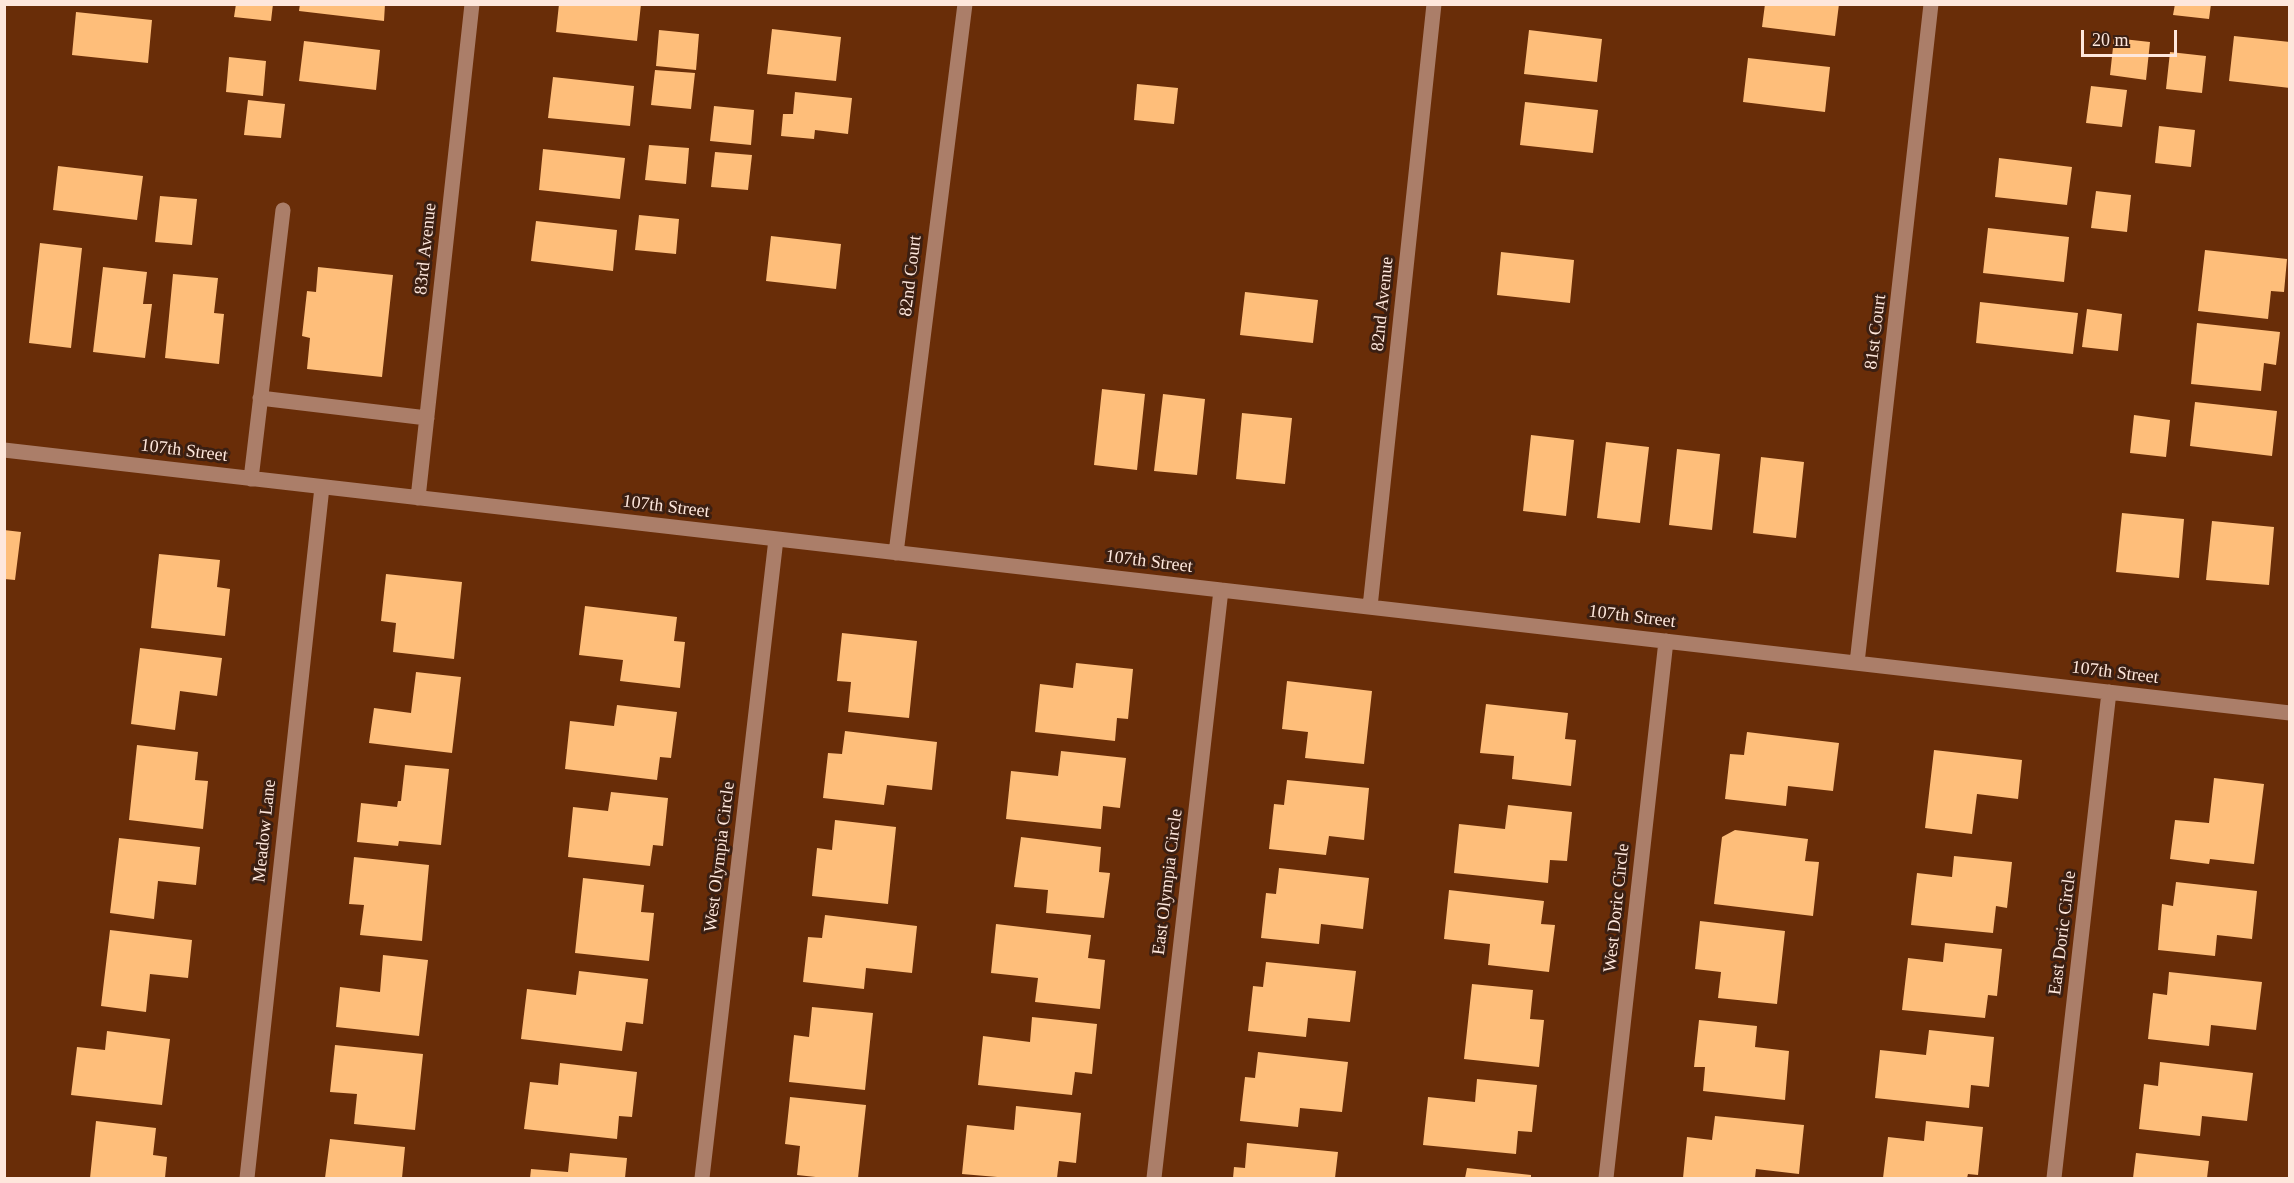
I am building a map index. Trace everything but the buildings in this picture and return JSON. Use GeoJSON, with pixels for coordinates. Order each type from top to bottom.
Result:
{"type":"FeatureCollection","features":[{"type":"Feature","properties":{"kind":"street","name":"83rd Avenue"},"geometry":{"type":"LineString","coordinates":[[418,498],[472,4]]}},
{"type":"Feature","properties":{"kind":"street","name":"82nd Court"},"geometry":{"type":"LineString","coordinates":[[896,553],[965,4]]}},
{"type":"Feature","properties":{"kind":"street","name":"82nd Avenue"},"geometry":{"type":"LineString","coordinates":[[1370,607],[1434,4]]}},
{"type":"Feature","properties":{"kind":"street","name":"81st Court"},"geometry":{"type":"LineString","coordinates":[[1857,663],[1931,4]]}},
{"type":"Feature","properties":{"kind":"street"},"geometry":{"type":"LineString","coordinates":[[251,478],[283,210]]}},
{"type":"Feature","properties":{"kind":"street"},"geometry":{"type":"LineString","coordinates":[[260,398],[427,418]]}},
{"type":"Feature","properties":{"kind":"street","name":"107th Street"},"geometry":{"type":"LineString","coordinates":[[4,450],[2289,712]]}},
{"type":"Feature","properties":{"kind":"street","name":"Meadow Lane"},"geometry":{"type":"LineString","coordinates":[[247,1179],[322,487]]}},
{"type":"Feature","properties":{"kind":"street","name":"West Olympia Circle"},"geometry":{"type":"LineString","coordinates":[[702,1179],[776,539]]}},
{"type":"Feature","properties":{"kind":"street","name":"East Olympia Circle"},"geometry":{"type":"LineString","coordinates":[[1154,1179],[1221,590]]}},
{"type":"Feature","properties":{"kind":"street","name":"West Doric Circle"},"geometry":{"type":"LineString","coordinates":[[1606,1179],[1666,641]]}},
{"type":"Feature","properties":{"kind":"street","name":"East Doric Circle"},"geometry":{"type":"LineString","coordinates":[[2054,1179],[2109,692]]}}]}
